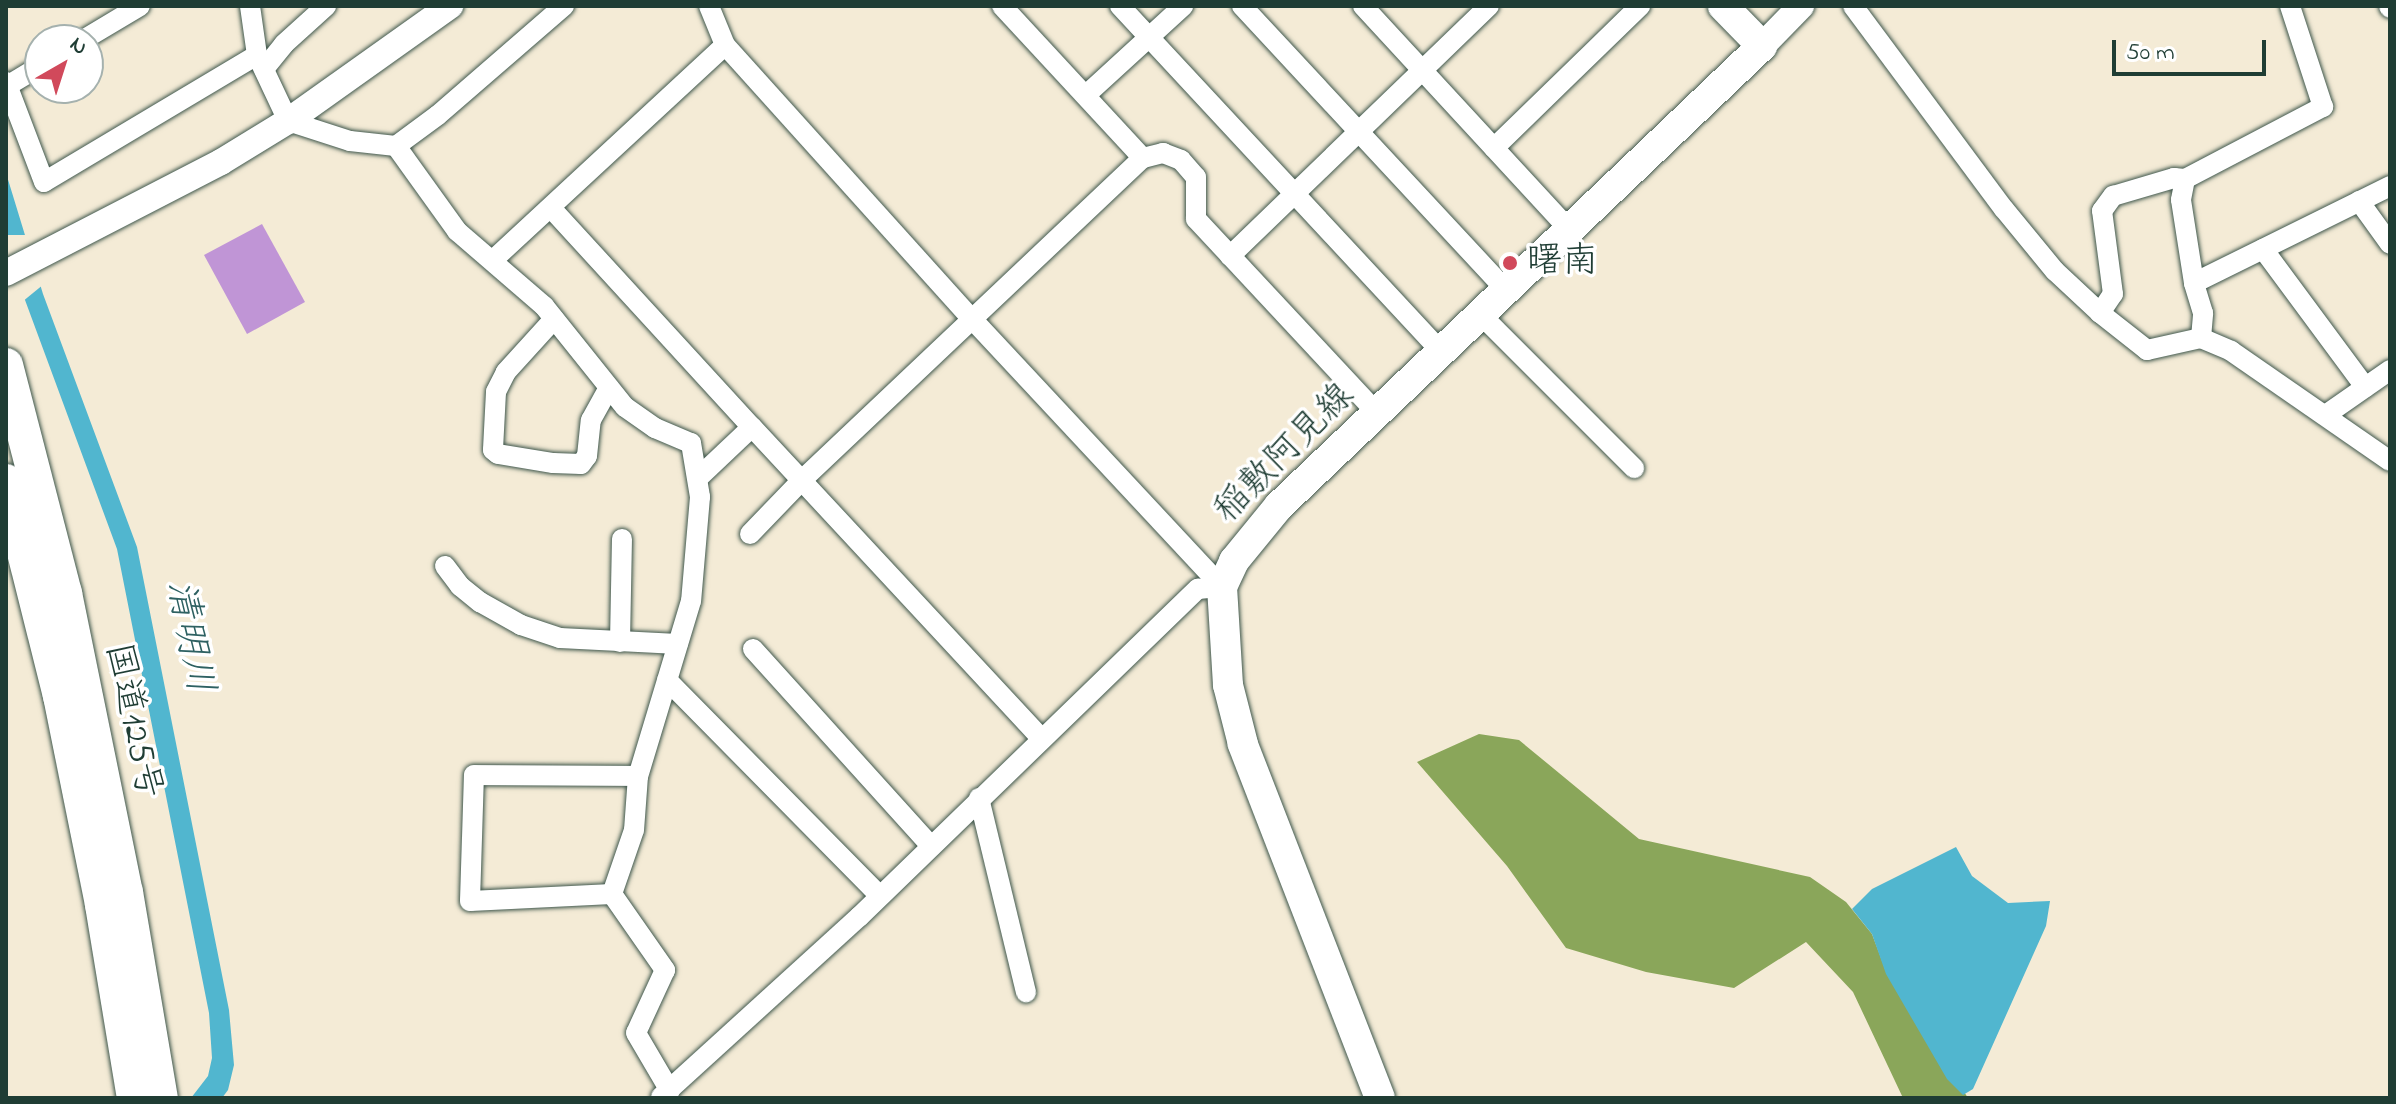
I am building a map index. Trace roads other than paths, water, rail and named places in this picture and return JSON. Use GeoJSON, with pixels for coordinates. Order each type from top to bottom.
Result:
{"type":"FeatureCollection","features":[{"type":"Feature","properties":{"kind":"highway","name":"国道125号"},"geometry":{"type":"LineString","coordinates":[[6,365],[65,593],[126,892],[152,1097]]}},
{"type":"Feature","properties":{"kind":"highway","name":"国道125号"},"geometry":{"type":"LineString","coordinates":[[6,481],[60,696],[102,905],[152,1097]]}},
{"type":"Feature","properties":{"kind":"main road"},"geometry":{"type":"LineString","coordinates":[[1723,6],[1762,46]]}},
{"type":"Feature","properties":{"kind":"main road","name":"稲敷阿見線"},"geometry":{"type":"LineString","coordinates":[[1222,587],[1234,561],[1262,525],[1762,46]]}},
{"type":"Feature","properties":{"kind":"main road"},"geometry":{"type":"LineString","coordinates":[[1222,587],[1228,685],[1243,744],[1380,1098]]}},
{"type":"Feature","properties":{"kind":"street"},"geometry":{"type":"LineString","coordinates":[[104,27],[140,6]]}},
{"type":"Feature","properties":{"kind":"street"},"geometry":{"type":"LineString","coordinates":[[250,6],[260,62],[288,121],[350,141],[396,146],[564,6]]}},
{"type":"Feature","properties":{"kind":"street"},"geometry":{"type":"LineString","coordinates":[[7,84],[44,182],[260,62],[326,6]]}},
{"type":"Feature","properties":{"kind":"street"},"geometry":{"type":"LineString","coordinates":[[6,273],[221,162],[288,121],[450,6]]}},
{"type":"Feature","properties":{"kind":"street"},"geometry":{"type":"LineString","coordinates":[[709,6],[725,45],[973,320],[1222,587]]}},
{"type":"Feature","properties":{"kind":"street"},"geometry":{"type":"LineString","coordinates":[[1002,6],[1143,158]]}},
{"type":"Feature","properties":{"kind":"street"},"geometry":{"type":"LineString","coordinates":[[1120,6],[1441,352]]}},
{"type":"Feature","properties":{"kind":"street"},"geometry":{"type":"LineString","coordinates":[[1086,95],[1183,6]]}},
{"type":"Feature","properties":{"kind":"street"},"geometry":{"type":"LineString","coordinates":[[1242,6],[1505,289]]}},
{"type":"Feature","properties":{"kind":"street"},"geometry":{"type":"LineString","coordinates":[[1363,6],[1569,229]]}},
{"type":"Feature","properties":{"kind":"street"},"geometry":{"type":"LineString","coordinates":[[1230,256],[1489,6]]}},
{"type":"Feature","properties":{"kind":"street"},"geometry":{"type":"LineString","coordinates":[[1494,148],[1640,6]]}},
{"type":"Feature","properties":{"kind":"street"},"geometry":{"type":"LineString","coordinates":[[1762,46],[1801,6]]}},
{"type":"Feature","properties":{"kind":"street"},"geometry":{"type":"LineString","coordinates":[[1853,6],[2004,209],[2055,271],[2100,313],[2147,350],[2201,338],[2231,351],[2327,414],[2390,461]]}},
{"type":"Feature","properties":{"kind":"street"},"geometry":{"type":"LineString","coordinates":[[2100,313],[2113,294],[2102,211],[2113,196],[2174,178],[2185,179],[2323,107],[2290,6]]}},
{"type":"Feature","properties":{"kind":"street"},"geometry":{"type":"LineString","coordinates":[[493,260],[725,45]]}},
{"type":"Feature","properties":{"kind":"street"},"geometry":{"type":"LineString","coordinates":[[396,146],[457,231],[493,260],[554,319],[625,407],[655,428],[691,443],[700,497],[691,601],[638,776],[634,830],[612,894]]}},
{"type":"Feature","properties":{"kind":"street"},"geometry":{"type":"LineString","coordinates":[[750,534],[802,480],[1143,158],[1163,153],[1181,160],[1196,177],[1196,219],[1378,414]]}},
{"type":"Feature","properties":{"kind":"street"},"geometry":{"type":"LineString","coordinates":[[2185,179],[2181,200],[2194,283],[2203,313],[2201,338]]}},
{"type":"Feature","properties":{"kind":"street"},"geometry":{"type":"LineString","coordinates":[[2194,283],[2390,186]]}},
{"type":"Feature","properties":{"kind":"street"},"geometry":{"type":"LineString","coordinates":[[2359,201],[2390,244]]}},
{"type":"Feature","properties":{"kind":"street"},"geometry":{"type":"LineString","coordinates":[[551,208],[1041,738]]}},
{"type":"Feature","properties":{"kind":"street"},"geometry":{"type":"LineString","coordinates":[[2263,249],[2365,387]]}},
{"type":"Feature","properties":{"kind":"street"},"geometry":{"type":"LineString","coordinates":[[1480,314],[1634,468]]}},
{"type":"Feature","properties":{"kind":"street"},"geometry":{"type":"LineString","coordinates":[[554,319],[506,372],[496,392],[493,450],[498,454],[553,463],[581,464],[587,456],[591,420],[609,388]]}},
{"type":"Feature","properties":{"kind":"street"},"geometry":{"type":"LineString","coordinates":[[2327,414],[2390,370]]}},
{"type":"Feature","properties":{"kind":"street"},"geometry":{"type":"LineString","coordinates":[[698,478],[752,427]]}},
{"type":"Feature","properties":{"kind":"street"},"geometry":{"type":"LineString","coordinates":[[620,642],[622,539]]}},
{"type":"Feature","properties":{"kind":"street"},"geometry":{"type":"LineString","coordinates":[[445,566],[460,586],[480,602],[521,625],[560,638],[678,644]]}},
{"type":"Feature","properties":{"kind":"street"},"geometry":{"type":"LineString","coordinates":[[612,894],[665,970],[636,1033],[665,1094],[880,896],[1198,589],[1222,587]]}},
{"type":"Feature","properties":{"kind":"street"},"geometry":{"type":"LineString","coordinates":[[753,649],[931,846]]}},
{"type":"Feature","properties":{"kind":"street"},"geometry":{"type":"LineString","coordinates":[[667,680],[880,896]]}},
{"type":"Feature","properties":{"kind":"street"},"geometry":{"type":"LineString","coordinates":[[612,894],[470,901],[474,775],[638,776]]}},
{"type":"Feature","properties":{"kind":"street"},"geometry":{"type":"LineString","coordinates":[[979,798],[1026,992]]}},
{"type":"Feature","properties":{"kind":"water"},"geometry":{"type":"Polygon","coordinates":[[[6,173],[43,294],[137,547],[229,1010],[234,1065],[228,1090],[222,1098],[191,1098],[208,1076],[212,1058],[209,1013],[117,549],[25,300],[6,234],[6,173]]]}},
{"type":"Feature","properties":{"kind":"water"},"geometry":{"type":"Polygon","coordinates":[[[1956,847],[1972,876],[2008,903],[2050,901],[2046,926],[1973,1089],[1963,1095],[1947,1079],[1886,974],[1872,934],[1852,909],[1872,889],[1956,847]]]}},
{"type":"Feature","properties":{"kind":"place","name":"曙南"},"geometry":{"type":"Point","coordinates":[1510,263]}},
{"type":"Feature","properties":{"kind":"water label","name":"清明川"},"geometry":{"type":"Point","coordinates":[188,637]}}]}
